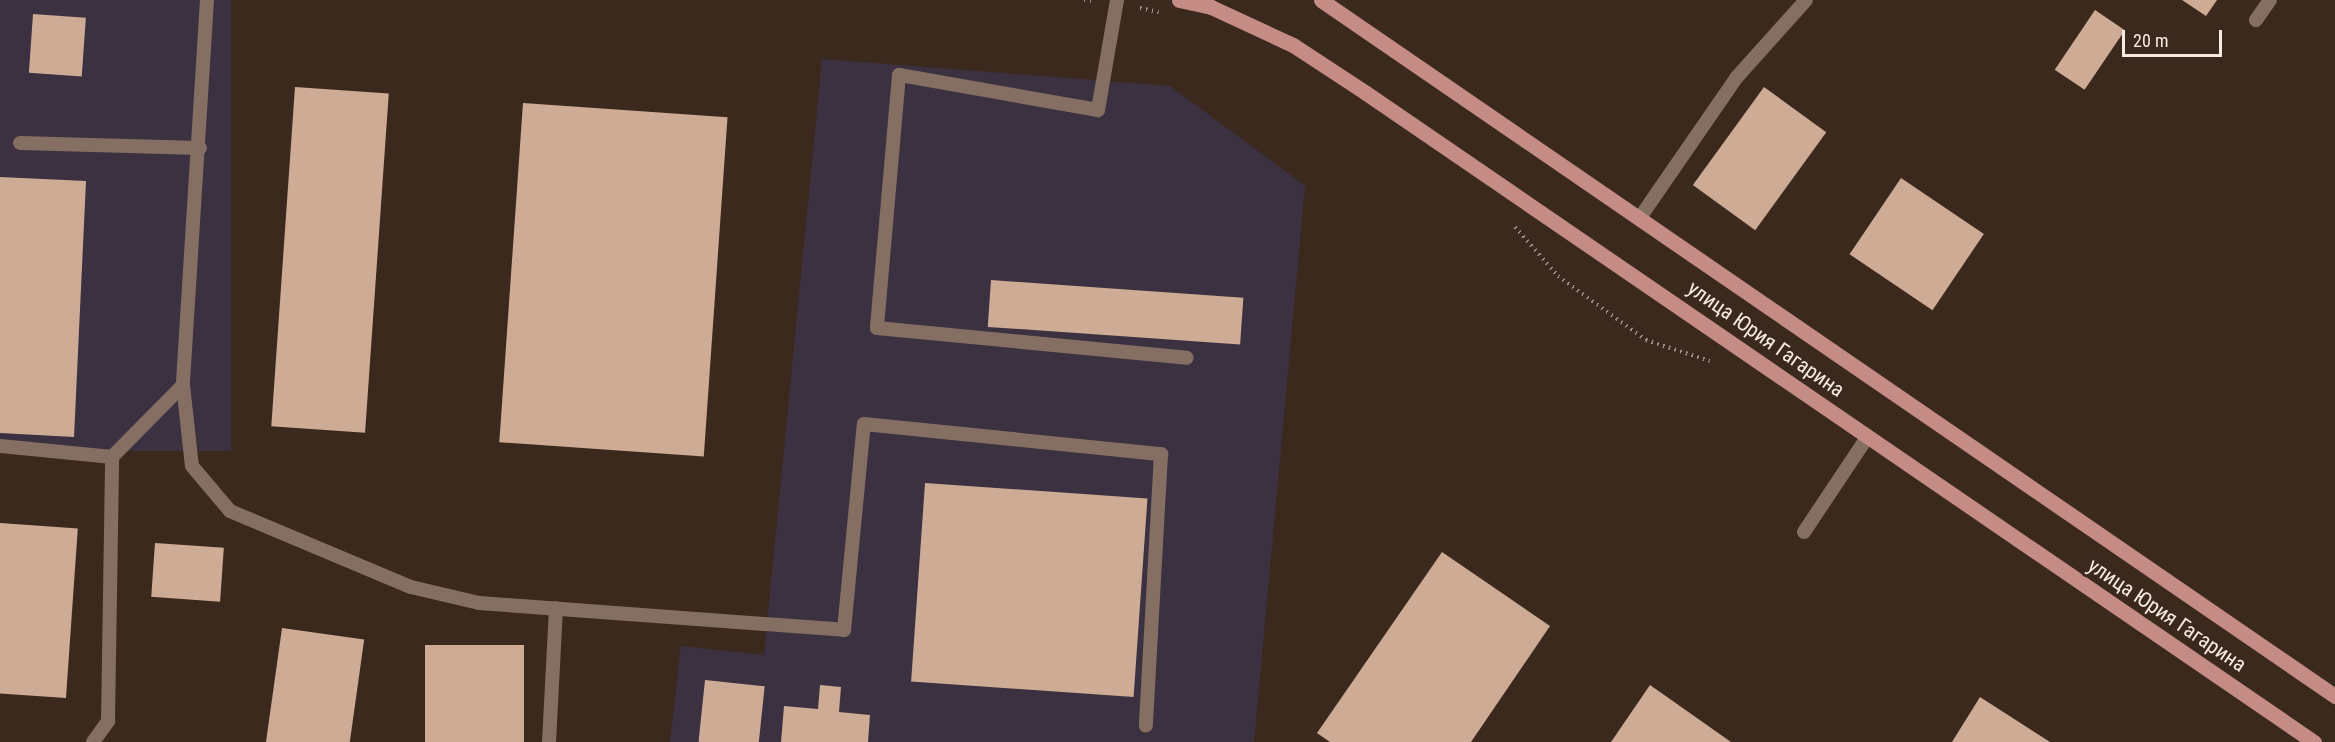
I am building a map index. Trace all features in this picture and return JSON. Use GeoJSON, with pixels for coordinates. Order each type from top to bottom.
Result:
{"type":"FeatureCollection","features":[{"type":"Feature","properties":{"kind":"main road","name":"улица Юрия Гагарина"},"geometry":{"type":"LineString","coordinates":[[1179,0],[1211,7],[1293,45],[2314,742]]}},
{"type":"Feature","properties":{"kind":"main road","name":"улица Юрия Гагарина"},"geometry":{"type":"LineString","coordinates":[[1321,0],[1641,216],[2335,696]]}},
{"type":"Feature","properties":{"kind":"lane"},"geometry":{"type":"LineString","coordinates":[[207,0],[200,148],[183,385],[192,465],[230,511],[411,587],[479,603],[844,630],[864,424],[1161,454],[1146,726]]}},
{"type":"Feature","properties":{"kind":"lane"},"geometry":{"type":"LineString","coordinates":[[1117,0],[1098,110],[899,75],[877,328],[1187,358]]}},
{"type":"Feature","properties":{"kind":"lane"},"geometry":{"type":"LineString","coordinates":[[1641,216],[1737,77],[1806,0]]}},
{"type":"Feature","properties":{"kind":"lane"},"geometry":{"type":"LineString","coordinates":[[2256,20],[2270,0]]}},
{"type":"Feature","properties":{"kind":"lane"},"geometry":{"type":"LineString","coordinates":[[21,143],[200,148]]}},
{"type":"Feature","properties":{"kind":"lane"},"geometry":{"type":"LineString","coordinates":[[93,742],[108,721],[112,457],[183,385]]}},
{"type":"Feature","properties":{"kind":"lane"},"geometry":{"type":"LineString","coordinates":[[1804,532],[1868,436]]}},
{"type":"Feature","properties":{"kind":"lane"},"geometry":{"type":"LineString","coordinates":[[0,446],[112,457]]}},
{"type":"Feature","properties":{"kind":"lane"},"geometry":{"type":"LineString","coordinates":[[549,742],[556,608]]}},
{"type":"Feature","properties":{"kind":"shaded area"},"geometry":{"type":"Polygon","coordinates":[[[0,0],[231,0],[231,451],[0,451],[0,0]]]}},
{"type":"Feature","properties":{"kind":"shaded area"},"geometry":{"type":"Polygon","coordinates":[[[822,59],[1170,86],[1305,186],[1254,742],[670,742],[681,646],[764,655],[822,59]]]}},
{"type":"Feature","properties":{"kind":"building"},"geometry":{"type":"Polygon","coordinates":[[[2182,0],[2217,0],[2206,16],[2182,0]]]}},
{"type":"Feature","properties":{"kind":"building"},"geometry":{"type":"Polygon","coordinates":[[[2095,10],[2125,30],[2085,90],[2055,70],[2095,10]]]}},
{"type":"Feature","properties":{"kind":"building"},"geometry":{"type":"Polygon","coordinates":[[[33,14],[86,18],[82,77],[29,73],[33,14]]]}},
{"type":"Feature","properties":{"kind":"building"},"geometry":{"type":"Polygon","coordinates":[[[295,87],[389,94],[365,433],[271,426],[295,87]]]}},
{"type":"Feature","properties":{"kind":"building"},"geometry":{"type":"Polygon","coordinates":[[[1764,87],[1826,132],[1755,230],[1693,185],[1764,87]]]}},
{"type":"Feature","properties":{"kind":"building"},"geometry":{"type":"Polygon","coordinates":[[[523,103],[728,117],[704,456],[499,442],[523,103]]]}},
{"type":"Feature","properties":{"kind":"building"},"geometry":{"type":"Polygon","coordinates":[[[0,177],[86,181],[74,437],[0,433],[0,177]]]}},
{"type":"Feature","properties":{"kind":"building"},"geometry":{"type":"Polygon","coordinates":[[[1901,178],[1984,234],[1932,310],[1850,254],[1901,178]]]}},
{"type":"Feature","properties":{"kind":"building"},"geometry":{"type":"Polygon","coordinates":[[[991,280],[1243,298],[1240,345],[988,327],[991,280]]]}},
{"type":"Feature","properties":{"kind":"building"},"geometry":{"type":"Polygon","coordinates":[[[925,483],[1147,499],[1134,697],[911,682],[925,483]]]}},
{"type":"Feature","properties":{"kind":"building"},"geometry":{"type":"Polygon","coordinates":[[[0,523],[78,528],[66,698],[0,693],[0,523]]]}},
{"type":"Feature","properties":{"kind":"building"},"geometry":{"type":"Polygon","coordinates":[[[155,543],[224,548],[220,602],[151,597],[155,543]]]}},
{"type":"Feature","properties":{"kind":"building"},"geometry":{"type":"Polygon","coordinates":[[[1442,552],[1550,626],[1471,742],[1330,742],[1317,733],[1442,552]]]}},
{"type":"Feature","properties":{"kind":"building"},"geometry":{"type":"Polygon","coordinates":[[[282,628],[364,640],[350,742],[266,742],[282,628]]]}},
{"type":"Feature","properties":{"kind":"building"},"geometry":{"type":"Polygon","coordinates":[[[425,645],[524,645],[524,742],[425,742],[425,645]]]}},
{"type":"Feature","properties":{"kind":"building"},"geometry":{"type":"Polygon","coordinates":[[[705,680],[765,686],[759,742],[699,742],[705,680]]]}},
{"type":"Feature","properties":{"kind":"building"},"geometry":{"type":"Polygon","coordinates":[[[820,685],[841,687],[839,712],[870,715],[868,742],[781,742],[784,706],[818,709],[820,685]]]}},
{"type":"Feature","properties":{"kind":"building"},"geometry":{"type":"Polygon","coordinates":[[[1650,685],[1731,742],[1611,742],[1650,685]]]}},
{"type":"Feature","properties":{"kind":"building"},"geometry":{"type":"Polygon","coordinates":[[[1980,697],[2050,742],[1952,742],[1980,697]]]}}]}
